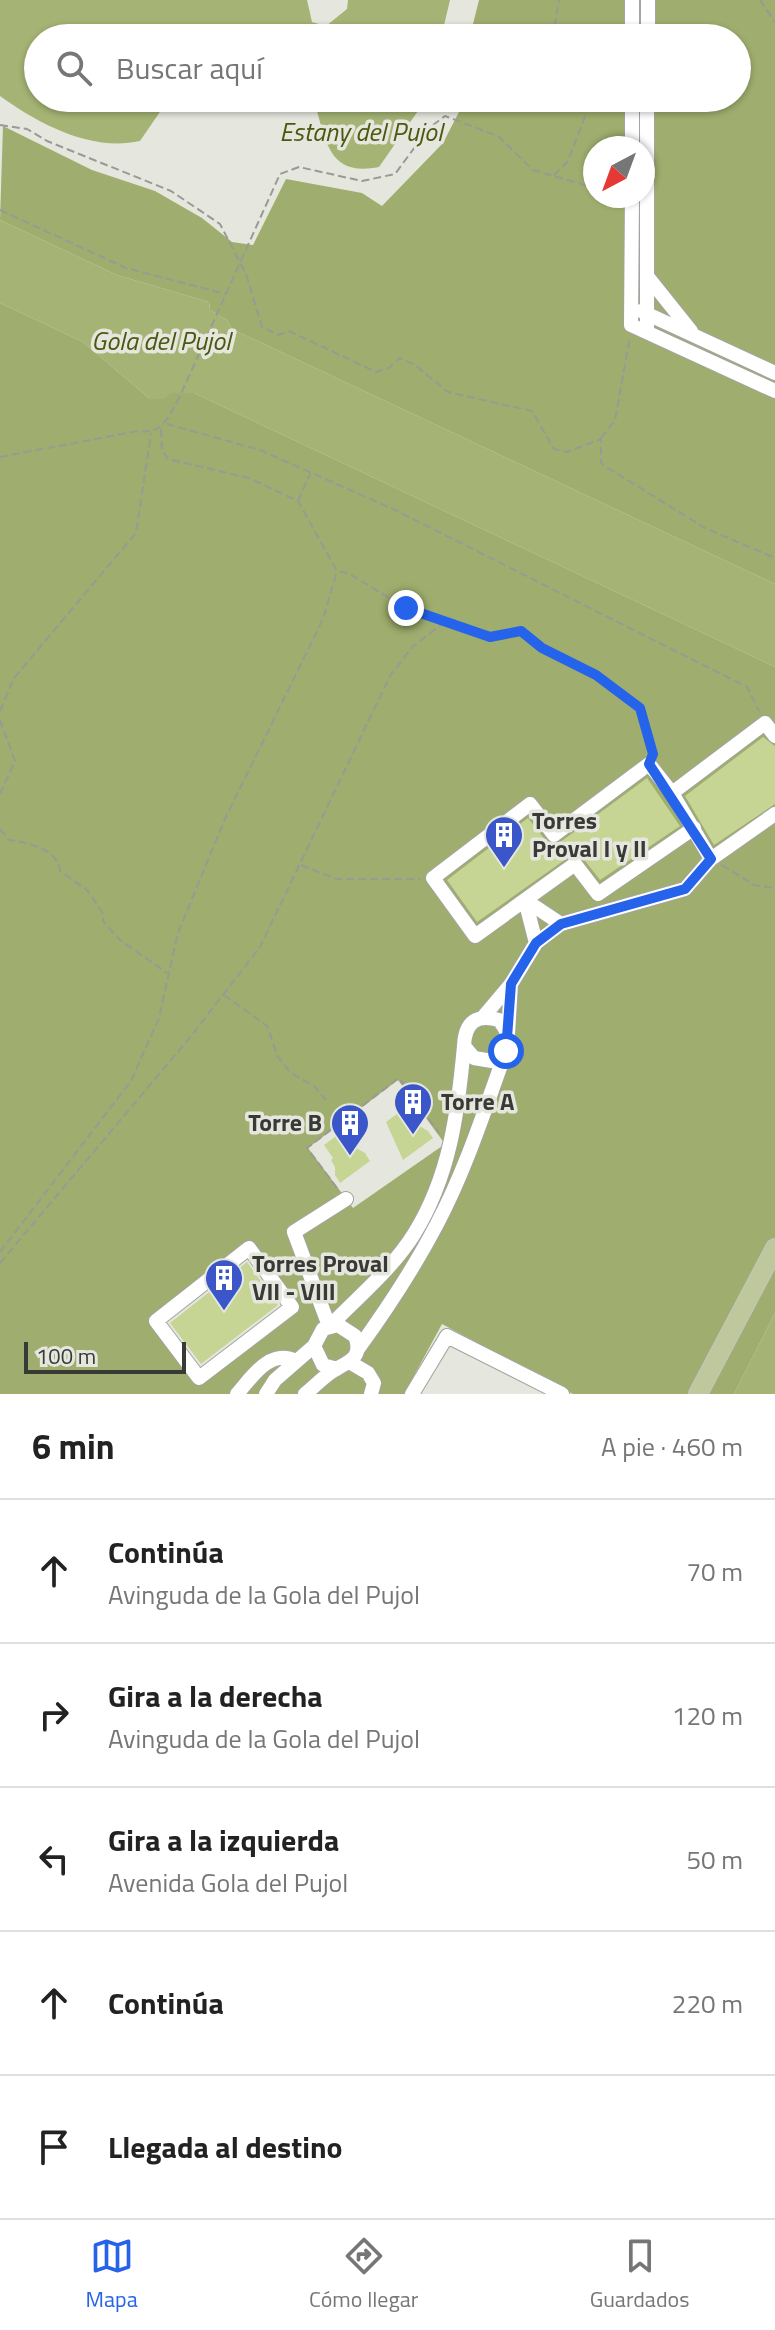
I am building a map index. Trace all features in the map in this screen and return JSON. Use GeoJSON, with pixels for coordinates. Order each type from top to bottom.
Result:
{"type":"FeatureCollection","features":[{"type":"Feature","properties":{"kind":"main road"},"geometry":{"type":"LineString","coordinates":[[698,1394],[775,1248]]}},
{"type":"Feature","properties":{"kind":"street"},"geometry":{"type":"LineString","coordinates":[[632,0],[632,24]]}},
{"type":"Feature","properties":{"kind":"street"},"geometry":{"type":"LineString","coordinates":[[648,0],[648,24]]}},
{"type":"Feature","properties":{"kind":"street"},"geometry":{"type":"LineString","coordinates":[[632,112],[632,136]]}},
{"type":"Feature","properties":{"kind":"street"},"geometry":{"type":"LineString","coordinates":[[647,112],[647,332]]}},
{"type":"Feature","properties":{"kind":"street"},"geometry":{"type":"LineString","coordinates":[[632,208],[631,325],[775,391]]}},
{"type":"Feature","properties":{"kind":"street"},"geometry":{"type":"LineString","coordinates":[[647,276],[694,335]]}},
{"type":"Feature","properties":{"kind":"street"},"geometry":{"type":"LineString","coordinates":[[631,306],[775,373]]}},
{"type":"Feature","properties":{"kind":"street"},"geometry":{"type":"LineString","coordinates":[[672,793],[765,723],[775,736]]}},
{"type":"Feature","properties":{"kind":"street"},"geometry":{"type":"LineString","coordinates":[[694,828],[598,894],[575,864],[475,936],[433,878],[530,804],[554,835],[649,764],[672,793],[694,828],[711,859]]}},
{"type":"Feature","properties":{"kind":"street"},"geometry":{"type":"LineString","coordinates":[[266,1394],[314,1346],[318,1333],[330,1325],[413,1236],[432,1199],[451,1149],[465,1030],[472,1021],[484,1016],[511,984],[536,943],[561,924],[685,889],[711,859],[775,814]]}},
{"type":"Feature","properties":{"kind":"street"},"geometry":{"type":"LineString","coordinates":[[525,900],[561,924]]}},
{"type":"Feature","properties":{"kind":"street"},"geometry":{"type":"LineString","coordinates":[[525,900],[536,943]]}},
{"type":"Feature","properties":{"kind":"street"},"geometry":{"type":"LineString","coordinates":[[305,1394],[344,1366],[358,1349],[398,1292],[438,1222],[466,1159],[506,1051],[511,984]]}},
{"type":"Feature","properties":{"kind":"street"},"geometry":{"type":"LineString","coordinates":[[484,1016],[499,1020],[508,1034]]}},
{"type":"Feature","properties":{"kind":"street"},"geometry":{"type":"LineString","coordinates":[[464,1046],[474,1058],[492,1061],[506,1051]]}},
{"type":"Feature","properties":{"kind":"street"},"geometry":{"type":"LineString","coordinates":[[330,1325],[294,1232],[346,1199]]}},
{"type":"Feature","properties":{"kind":"street"},"geometry":{"type":"LineString","coordinates":[[249,1248],[292,1307],[245,1345],[199,1378],[156,1321],[249,1248]]}},
{"type":"Feature","properties":{"kind":"street"},"geometry":{"type":"LineString","coordinates":[[330,1325],[351,1330],[358,1349]]}},
{"type":"Feature","properties":{"kind":"street"},"geometry":{"type":"LineString","coordinates":[[412,1394],[447,1336],[562,1394]]}},
{"type":"Feature","properties":{"kind":"street"},"geometry":{"type":"LineString","coordinates":[[245,1345],[266,1361]]}},
{"type":"Feature","properties":{"kind":"street"},"geometry":{"type":"LineString","coordinates":[[314,1346],[323,1365],[344,1366],[368,1373],[374,1383],[371,1394]]}},
{"type":"Feature","properties":{"kind":"street"},"geometry":{"type":"LineString","coordinates":[[237,1394],[266,1361],[289,1357],[296,1361]]}},
{"type":"Feature","properties":{"kind":"path"},"geometry":{"type":"LineString","coordinates":[[555,24],[559,0]]}},
{"type":"Feature","properties":{"kind":"path"},"geometry":{"type":"LineString","coordinates":[[760,0],[775,22]]}},
{"type":"Feature","properties":{"kind":"path"},"geometry":{"type":"LineString","coordinates":[[553,176],[568,161],[587,112]]}},
{"type":"Feature","properties":{"kind":"path"},"geometry":{"type":"LineString","coordinates":[[0,457],[138,431],[151,433],[161,428],[180,396],[280,174],[299,167],[362,181],[395,174],[429,128],[445,116],[498,136],[533,170],[583,185]]}},
{"type":"Feature","properties":{"kind":"path"},"geometry":{"type":"LineString","coordinates":[[2,126],[27,129],[47,141],[171,191],[220,224],[232,242],[239,265],[248,279],[262,327],[278,335],[289,331],[376,372],[389,368],[400,358],[415,365],[448,392],[532,411],[554,449],[567,452],[601,439]]}},
{"type":"Feature","properties":{"kind":"path"},"geometry":{"type":"LineString","coordinates":[[0,210],[126,268],[226,294]]}},
{"type":"Feature","properties":{"kind":"path"},"geometry":{"type":"LineString","coordinates":[[631,325],[615,420],[601,439],[601,463],[705,528],[775,558]]}},
{"type":"Feature","properties":{"kind":"path"},"geometry":{"type":"LineString","coordinates":[[165,423],[260,450],[393,509],[747,687],[765,723]]}},
{"type":"Feature","properties":{"kind":"path"},"geometry":{"type":"LineString","coordinates":[[0,1252],[131,1081],[159,1018],[178,933],[224,821],[323,619],[337,571],[298,501],[249,478],[168,459],[162,450],[161,428]]}},
{"type":"Feature","properties":{"kind":"path"},"geometry":{"type":"LineString","coordinates":[[0,711],[14,678],[136,533],[151,433]]}},
{"type":"Feature","properties":{"kind":"path"},"geometry":{"type":"LineString","coordinates":[[298,501],[311,473]]}},
{"type":"Feature","properties":{"kind":"path"},"geometry":{"type":"LineString","coordinates":[[337,571],[348,573],[406,608],[490,637],[521,631],[542,648],[596,675],[640,708],[653,754],[649,764]]}},
{"type":"Feature","properties":{"kind":"path"},"geometry":{"type":"LineString","coordinates":[[0,1263],[260,947],[390,676],[412,647],[445,622]]}},
{"type":"Feature","properties":{"kind":"path"},"geometry":{"type":"LineString","coordinates":[[0,720],[15,761],[0,794]]}},
{"type":"Feature","properties":{"kind":"path"},"geometry":{"type":"LineString","coordinates":[[0,829],[9,840],[36,844],[47,853],[59,865],[60,871],[87,890],[104,915],[103,921],[120,940],[168,974]]}},
{"type":"Feature","properties":{"kind":"path"},"geometry":{"type":"LineString","coordinates":[[711,859],[754,885],[775,888]]}},
{"type":"Feature","properties":{"kind":"path"},"geometry":{"type":"LineString","coordinates":[[300,864],[336,879],[433,878]]}},
{"type":"Feature","properties":{"kind":"path"},"geometry":{"type":"LineString","coordinates":[[223,994],[267,1026],[278,1057],[291,1073],[314,1086],[326,1100]]}},
{"type":"Feature","properties":{"kind":"path"},"geometry":{"type":"LineString","coordinates":[[330,1209],[344,1198],[307,1148],[399,1078],[440,1134]]}},
{"type":"Feature","properties":{"kind":"shaded area"},"geometry":{"type":"Polygon","coordinates":[[[479,0],[775,0],[775,584],[232,329],[227,320],[210,310],[209,302],[117,275],[0,220],[3,126],[92,170],[155,191],[202,218],[232,242],[253,245],[286,179],[362,193],[382,206],[443,143],[459,112],[751,112],[751,24],[473,24],[479,0]]]}},
{"type":"Feature","properties":{"kind":"shaded area"},"geometry":{"type":"Polygon","coordinates":[[[0,303],[83,342],[150,399],[171,393],[194,393],[775,667],[775,1313],[734,1394],[573,1394],[442,1324],[404,1394],[0,1394],[0,303]],[[398,1080],[308,1148],[353,1208],[445,1144],[398,1080]],[[247,1254],[163,1319],[200,1371],[286,1304],[247,1254]]]}},
{"type":"Feature","properties":{"kind":"water","name":"Estany del Pujol"},"geometry":{"type":"Polygon","coordinates":[[[0,0],[307,0],[312,22],[319,24],[24,24],[24,111],[0,96],[0,0]]]}},
{"type":"Feature","properties":{"kind":"water","name":"Estany del Pujol"},"geometry":{"type":"Polygon","coordinates":[[[348,0],[450,0],[444,24],[328,24],[347,9],[348,0]]]}},
{"type":"Feature","properties":{"kind":"water","name":"Estany del Pujol"},"geometry":{"type":"Polygon","coordinates":[[[25,112],[160,112],[140,141],[122,143],[84,139],[25,112]]]}},
{"type":"Feature","properties":{"kind":"water","name":"Estany del Pujol"},"geometry":{"type":"Polygon","coordinates":[[[317,112],[417,112],[379,167],[364,169],[342,163],[334,156],[324,137],[317,112]]]}},
{"type":"Feature","properties":{"kind":"water","name":"Gola del Pujol"},"geometry":{"type":"Polygon","coordinates":[[[0,220],[117,275],[209,302],[210,310],[227,320],[232,329],[775,584],[775,667],[194,393],[171,393],[164,399],[150,399],[83,342],[0,303],[0,220]]]}},
{"type":"Feature","properties":{"kind":"water"},"geometry":{"type":"Polygon","coordinates":[[[775,1313],[775,1394],[734,1394],[775,1313]]]}},
{"type":"Feature","properties":{"kind":"building"},"geometry":{"type":"Polygon","coordinates":[[[763,737],[775,746],[775,804],[714,845],[685,796],[763,737]]]}},
{"type":"Feature","properties":{"kind":"building"},"geometry":{"type":"Polygon","coordinates":[[[647,778],[680,826],[600,880],[582,857],[573,854],[477,922],[447,880],[528,818],[547,842],[559,843],[647,778]]]}},
{"type":"Feature","properties":{"kind":"building","name":"Torre A"},"geometry":{"type":"Polygon","coordinates":[[[401,1111],[411,1123],[428,1131],[433,1138],[403,1160],[386,1122],[401,1111]]]}},
{"type":"Feature","properties":{"kind":"building","name":"Torre B"},"geometry":{"type":"Polygon","coordinates":[[[339,1134],[348,1147],[351,1145],[365,1153],[370,1161],[340,1183],[335,1175],[333,1158],[324,1145],[339,1134]]]}},
{"type":"Feature","properties":{"kind":"building","name":"Torres Proval VII - VIII"},"geometry":{"type":"Polygon","coordinates":[[[247,1262],[278,1305],[201,1364],[170,1323],[247,1262]]]}},
{"type":"Feature","properties":{"kind":"place","name":"Torres Proval I y II"},"geometry":{"type":"Point","coordinates":[504,869]}},
{"type":"Feature","properties":{"kind":"place","name":"Torre A"},"geometry":{"type":"Point","coordinates":[413,1136]}},
{"type":"Feature","properties":{"kind":"place","name":"Torre B"},"geometry":{"type":"Point","coordinates":[350,1157]}},
{"type":"Feature","properties":{"kind":"place","name":"Torres Proval VII - VIII"},"geometry":{"type":"Point","coordinates":[224,1312]}},
{"type":"Feature","properties":{"kind":"route"},"geometry":{"type":"LineString","coordinates":[[406,608],[490,637],[521,631],[542,648],[596,675],[640,708],[653,754],[649,764],[672,793],[711,859],[685,889],[655,900],[561,924],[536,943],[511,984],[506,1051]]}}]}
